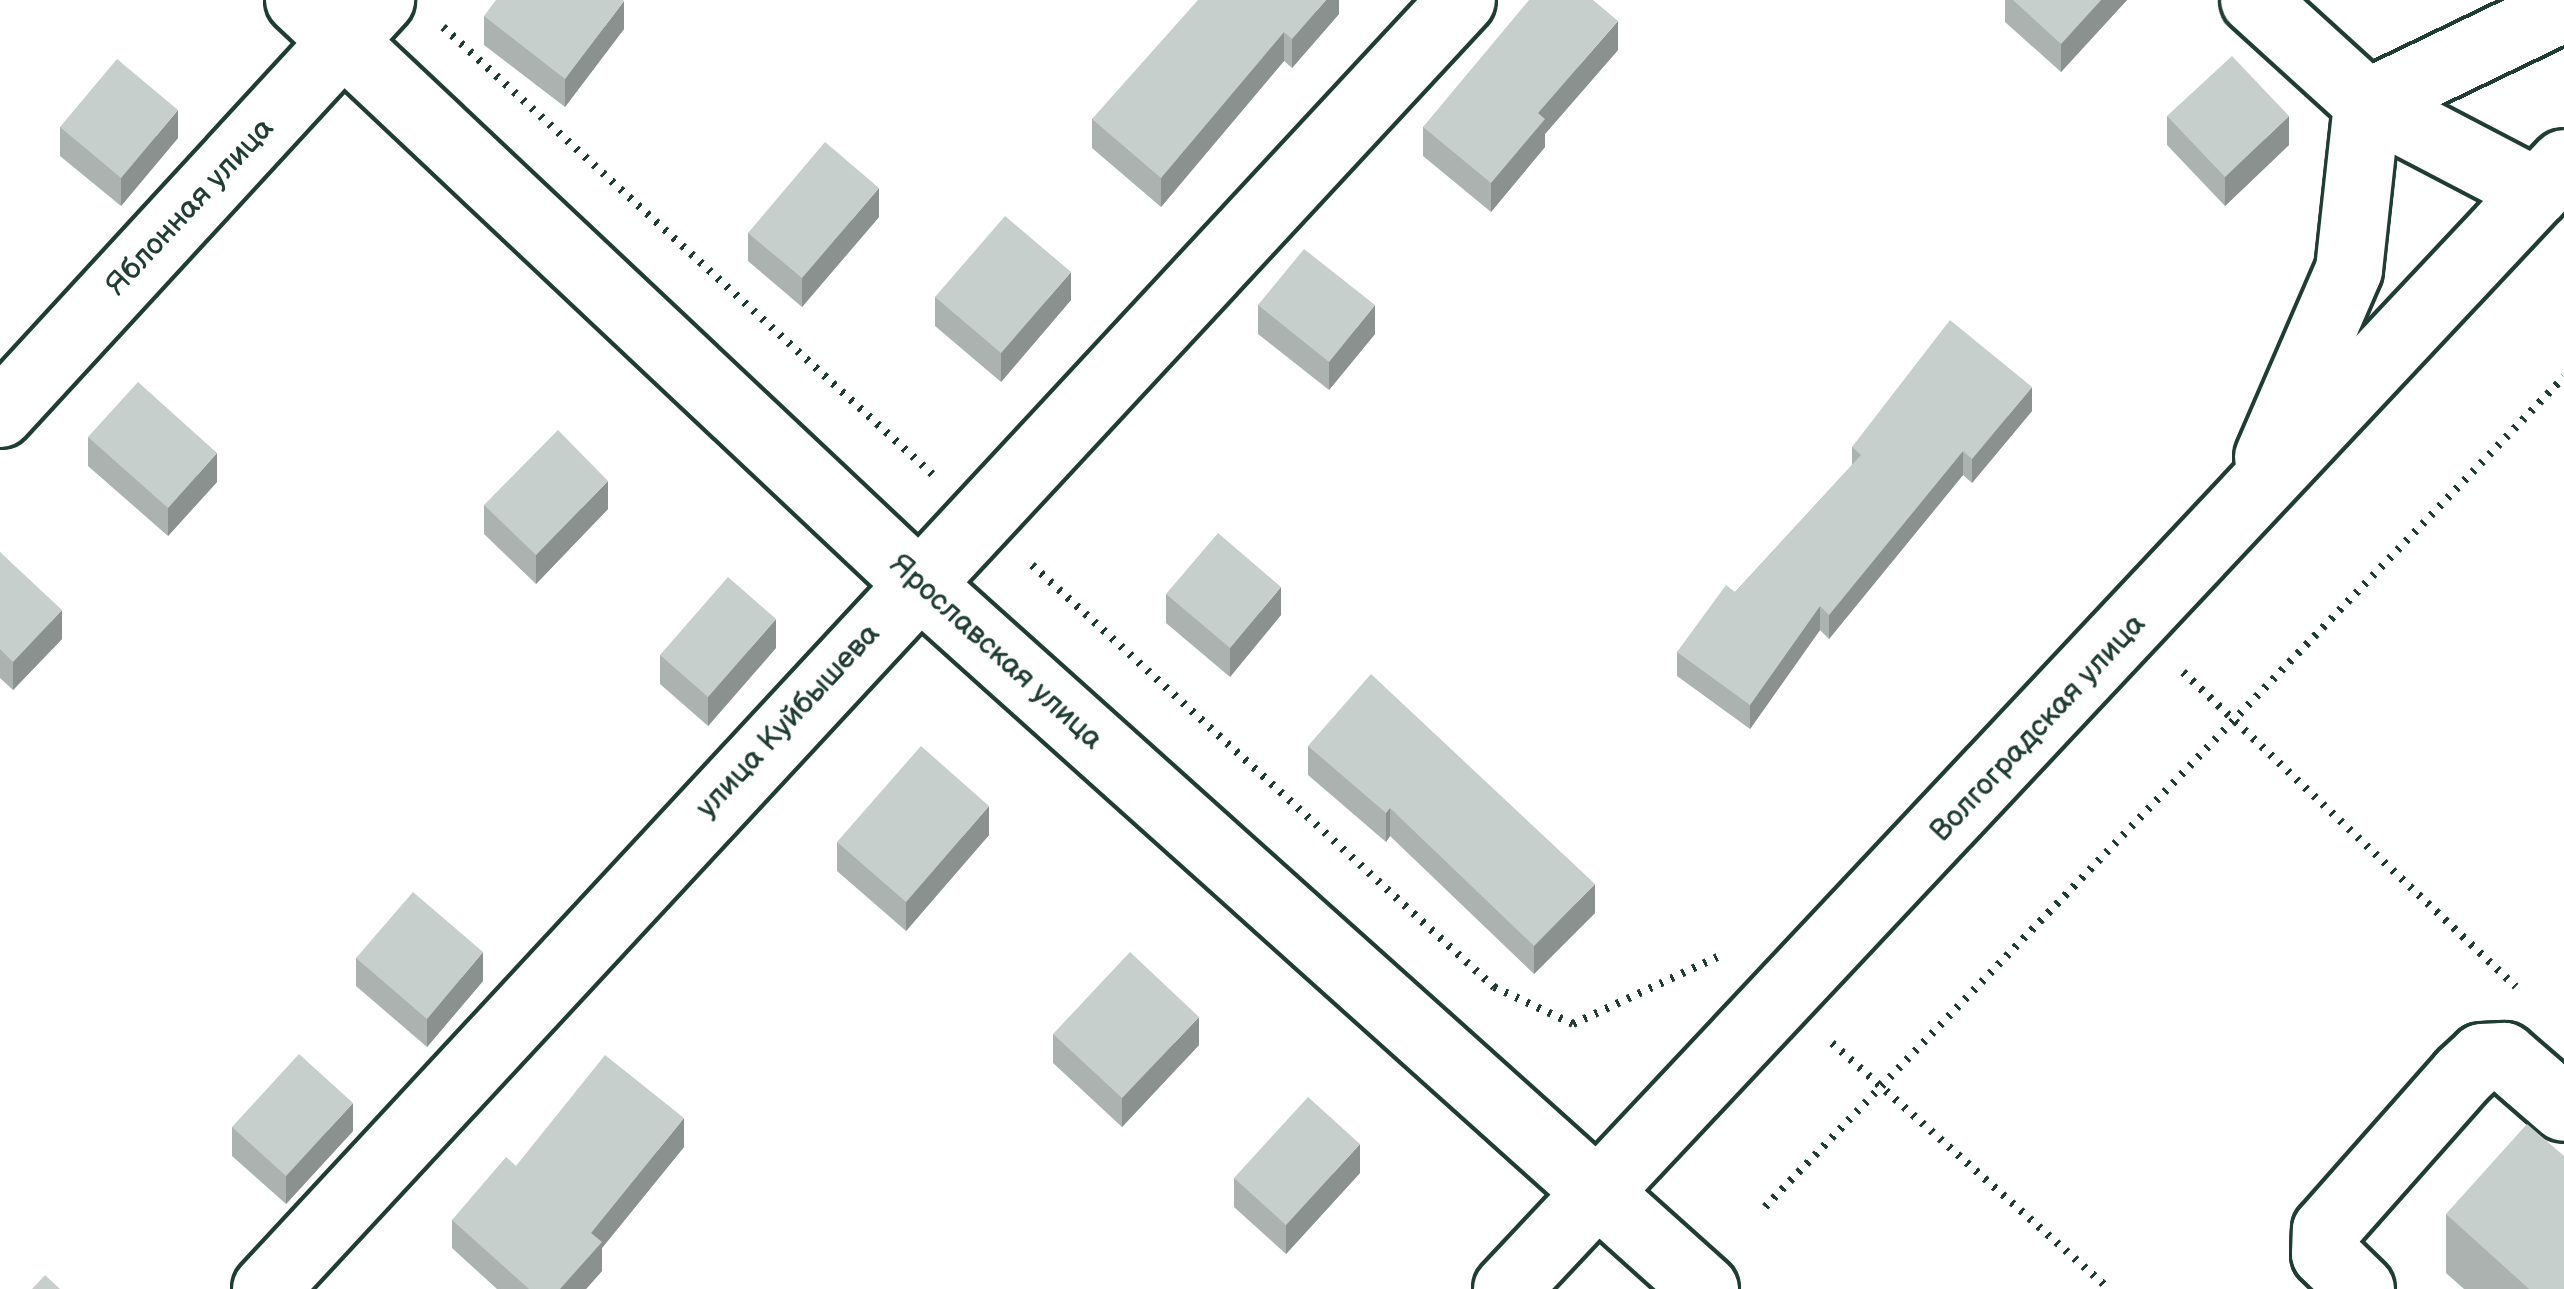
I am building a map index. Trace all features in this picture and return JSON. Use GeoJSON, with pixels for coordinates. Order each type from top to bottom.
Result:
{"type":"FeatureCollection","features":[{"type":"Feature","properties":{"kind":"street","name":"улица Куйбышева"},"geometry":{"type":"LineString","coordinates":[[266,1289],[916,581],[1462,0]]}},
{"type":"Feature","properties":{"kind":"street"},"geometry":{"type":"LineString","coordinates":[[2254,0],[2367,103],[2550,178]]}},
{"type":"Feature","properties":{"kind":"street"},"geometry":{"type":"LineString","coordinates":[[2367,103],[2564,8]]}},
{"type":"Feature","properties":{"kind":"street","name":"Яблонная улица"},"geometry":{"type":"LineString","coordinates":[[0,414],[363,14]]}},
{"type":"Feature","properties":{"kind":"street","name":"Ярославская улица"},"geometry":{"type":"LineString","coordinates":[[363,14],[916,581],[1705,1289]]}},
{"type":"Feature","properties":{"kind":"street"},"geometry":{"type":"LineString","coordinates":[[2249,501],[2349,269],[2367,103]]}},
{"type":"Feature","properties":{"kind":"street","name":"Волгоградская улица"},"geometry":{"type":"LineString","coordinates":[[1507,1289],[1602,1196],[2550,178]]}},
{"type":"Feature","properties":{"kind":"street"},"geometry":{"type":"LineString","coordinates":[[2361,1289],[2326,1254],[2326,1230],[2482,1058],[2504,1056],[2564,1108]]}},
{"type":"Feature","properties":{"kind":"path"},"geometry":{"type":"LineString","coordinates":[[363,14],[978,516],[1494,987],[1573,1024],[1733,949],[1784,1000],[2109,1289]]}},
{"type":"Feature","properties":{"kind":"path"},"geometry":{"type":"LineString","coordinates":[[1766,1207],[1885,1090],[2564,377]]}},
{"type":"Feature","properties":{"kind":"path"},"geometry":{"type":"LineString","coordinates":[[2134,626],[2530,1000]]}},
{"type":"Feature","properties":{"kind":"building"},"geometry":{"type":"Polygon","coordinates":[[[496,0],[624,1],[565,79],[484,16],[496,0]]]}},
{"type":"Feature","properties":{"kind":"building"},"geometry":{"type":"Polygon","coordinates":[[[1198,0],[1326,0],[1292,39],[1284,32],[1161,178],[1092,119],[1198,0]]]}},
{"type":"Feature","properties":{"kind":"building"},"geometry":{"type":"Polygon","coordinates":[[[1529,0],[1593,0],[1618,21],[1538,113],[1545,119],[1491,183],[1423,127],[1529,0]]]}},
{"type":"Feature","properties":{"kind":"building"},"geometry":{"type":"Polygon","coordinates":[[[2013,0],[2101,0],[2061,44],[2013,0]]]}},
{"type":"Feature","properties":{"kind":"building"},"geometry":{"type":"Polygon","coordinates":[[[2232,56],[2289,116],[2225,177],[2167,116],[2232,56]]]}},
{"type":"Feature","properties":{"kind":"building"},"geometry":{"type":"Polygon","coordinates":[[[117,59],[178,110],[121,178],[60,127],[117,59]]]}},
{"type":"Feature","properties":{"kind":"building"},"geometry":{"type":"Polygon","coordinates":[[[825,142],[879,188],[802,278],[748,233],[825,142]]]}},
{"type":"Feature","properties":{"kind":"building"},"geometry":{"type":"Polygon","coordinates":[[[1005,216],[1071,272],[1001,353],[935,297],[1005,216]]]}},
{"type":"Feature","properties":{"kind":"building"},"geometry":{"type":"Polygon","coordinates":[[[1304,249],[1375,305],[1329,362],[1258,305],[1304,249]]]}},
{"type":"Feature","properties":{"kind":"building"},"geometry":{"type":"Polygon","coordinates":[[[1950,320],[2032,387],[1972,459],[1963,451],[1829,615],[1820,606],[1750,705],[1677,652],[1726,585],[1735,592],[1861,455],[1852,447],[1950,320]]]}},
{"type":"Feature","properties":{"kind":"building"},"geometry":{"type":"Polygon","coordinates":[[[138,382],[217,453],[168,508],[88,437],[138,382]]]}},
{"type":"Feature","properties":{"kind":"building"},"geometry":{"type":"Polygon","coordinates":[[[558,430],[608,481],[536,555],[484,505],[558,430]]]}},
{"type":"Feature","properties":{"kind":"building"},"geometry":{"type":"Polygon","coordinates":[[[1218,533],[1281,587],[1230,648],[1166,594],[1218,533]]]}},
{"type":"Feature","properties":{"kind":"building"},"geometry":{"type":"Polygon","coordinates":[[[0,552],[62,610],[13,662],[0,649],[0,552]]]}},
{"type":"Feature","properties":{"kind":"building"},"geometry":{"type":"Polygon","coordinates":[[[728,577],[776,619],[708,697],[660,655],[728,577]]]}},
{"type":"Feature","properties":{"kind":"building"},"geometry":{"type":"Polygon","coordinates":[[[1371,674],[1595,884],[1534,946],[1390,808],[1386,813],[1308,746],[1371,674]]]}},
{"type":"Feature","properties":{"kind":"building"},"geometry":{"type":"Polygon","coordinates":[[[921,746],[989,806],[906,902],[837,842],[921,746]]]}},
{"type":"Feature","properties":{"kind":"building"},"geometry":{"type":"Polygon","coordinates":[[[413,892],[483,952],[427,1019],[356,958],[413,892]]]}},
{"type":"Feature","properties":{"kind":"building"},"geometry":{"type":"Polygon","coordinates":[[[1130,952],[1199,1017],[1122,1098],[1053,1034],[1130,952]]]}},
{"type":"Feature","properties":{"kind":"building"},"geometry":{"type":"Polygon","coordinates":[[[299,1054],[353,1103],[286,1176],[232,1127],[299,1054]]]}},
{"type":"Feature","properties":{"kind":"building"},"geometry":{"type":"Polygon","coordinates":[[[605,1055],[684,1118],[591,1233],[602,1242],[560,1289],[529,1289],[452,1220],[506,1157],[516,1166],[605,1055]]]}},
{"type":"Feature","properties":{"kind":"building"},"geometry":{"type":"Polygon","coordinates":[[[1308,1097],[1360,1144],[1286,1225],[1234,1178],[1308,1097]]]}},
{"type":"Feature","properties":{"kind":"building"},"geometry":{"type":"Polygon","coordinates":[[[2527,1124],[2564,1156],[2564,1289],[2529,1289],[2446,1214],[2527,1124]]]}},
{"type":"Feature","properties":{"kind":"building"},"geometry":{"type":"Polygon","coordinates":[[[45,1275],[60,1289],[32,1289],[45,1275]]]}}]}
